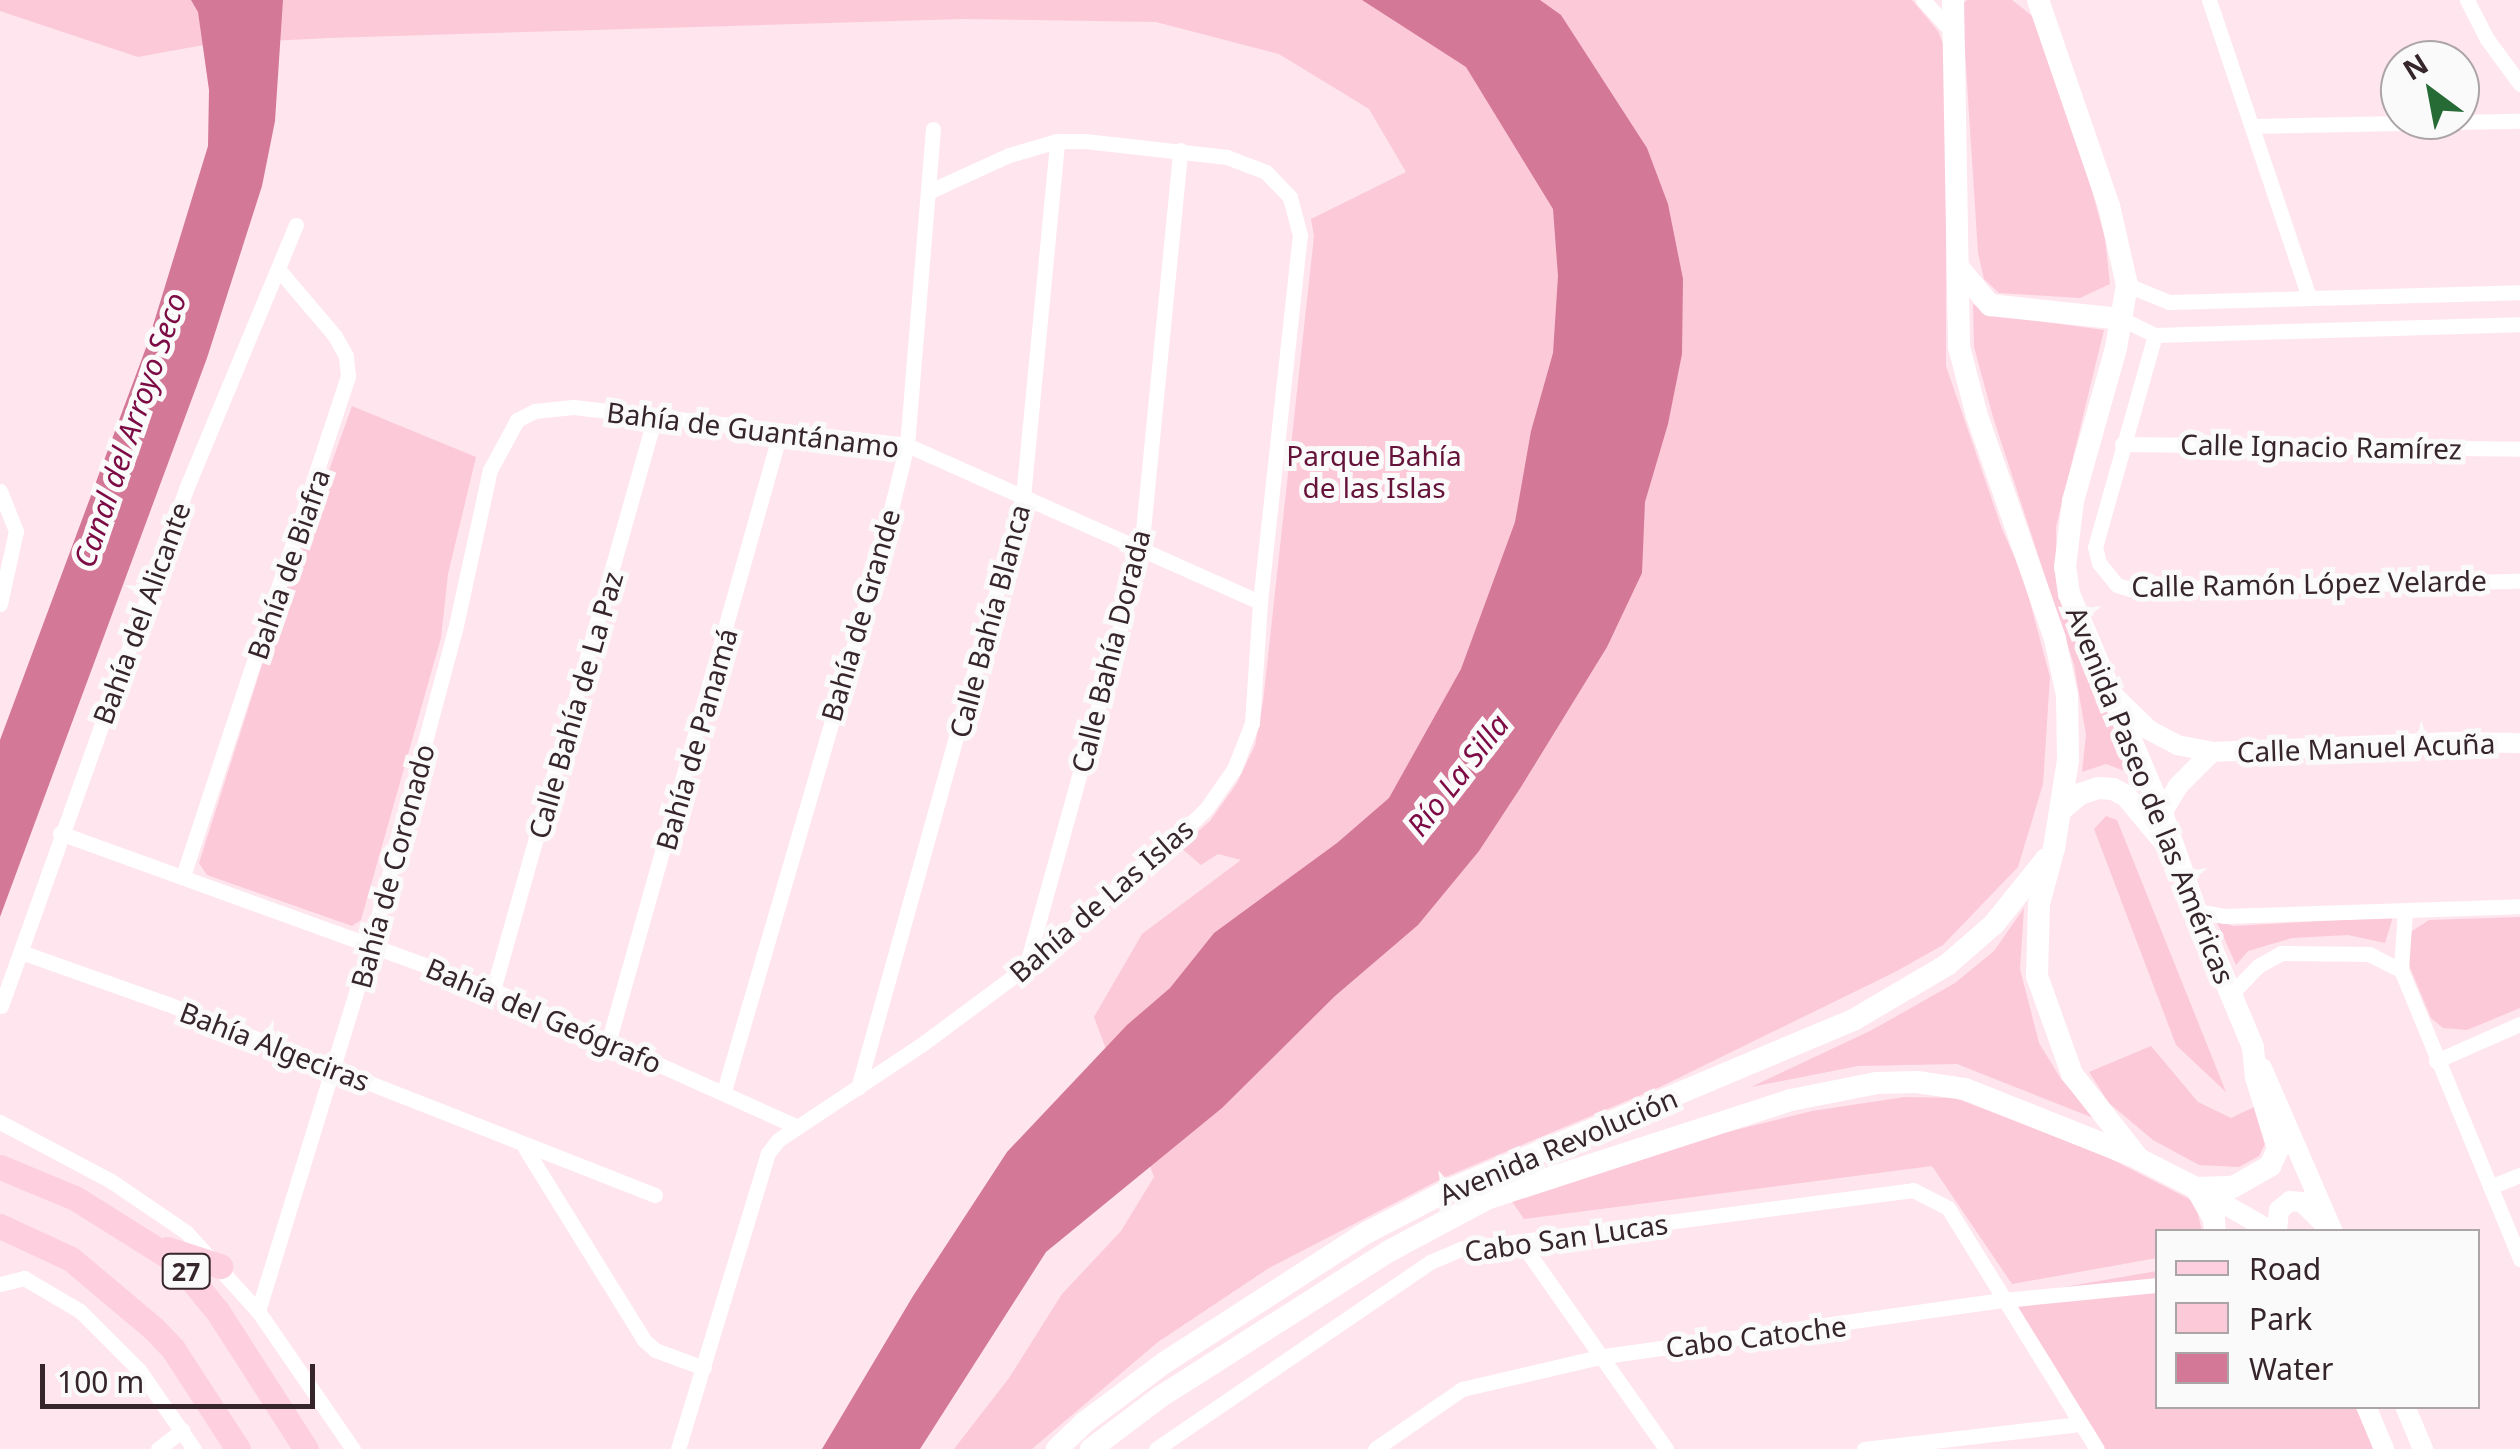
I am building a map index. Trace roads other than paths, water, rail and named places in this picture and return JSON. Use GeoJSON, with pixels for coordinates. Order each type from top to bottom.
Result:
{"type":"FeatureCollection","features":[{"type":"Feature","properties":{"kind":"main road","name":"Avenida Paseo de las Américas"},"geometry":{"type":"LineString","coordinates":[[1953,0],[1957,37],[1959,347],[2064,676],[2068,745],[2062,809],[2039,904],[2037,976],[2072,1074],[2139,1159],[2196,1188]]}},
{"type":"Feature","properties":{"kind":"main road","name":"Avenida Paseo de las Américas"},"geometry":{"type":"LineString","coordinates":[[2038,0],[2109,206],[2127,285],[2122,319],[2073,500],[2065,567],[2082,632],[2162,813],[2196,911],[2252,1047]]}},
{"type":"Feature","properties":{"kind":"main road"},"geometry":{"type":"LineString","coordinates":[[1958,267],[1990,304],[2122,319]]}},
{"type":"Feature","properties":{"kind":"main road"},"geometry":{"type":"LineString","coordinates":[[2062,809],[2080,794],[2098,788],[2114,789],[2126,796],[2175,856]]}},
{"type":"Feature","properties":{"kind":"main road","name":"Avenida Revolución"},"geometry":{"type":"LineString","coordinates":[[1057,1449],[1085,1422],[1164,1363],[1366,1232],[1451,1189],[1855,1019],[1947,965],[1994,924],[2054,848]]}},
{"type":"Feature","properties":{"kind":"main road"},"geometry":{"type":"LineString","coordinates":[[2215,1229],[2214,1219],[2196,1188],[2232,1187],[2254,1180],[2270,1166],[2278,1149],[2256,1077],[2252,1047]]}},
{"type":"Feature","properties":{"kind":"main road","name":"Avenida Revolución"},"geometry":{"type":"LineString","coordinates":[[1091,1449],[1160,1397],[1391,1250],[1476,1205],[1599,1160],[1791,1100],[1877,1083],[1917,1082],[1965,1089],[2139,1159]]}},
{"type":"Feature","properties":{"kind":"main road","name":"27"},"geometry":{"type":"LineString","coordinates":[[0,1167],[74,1198],[152,1242],[177,1262],[209,1299],[306,1449]]}},
{"type":"Feature","properties":{"kind":"main road","name":"27"},"geometry":{"type":"LineString","coordinates":[[0,1226],[71,1259],[153,1328],[173,1350],[238,1449]]}},
{"type":"Feature","properties":{"kind":"main road"},"geometry":{"type":"LineString","coordinates":[[152,1242],[220,1266]]}},
{"type":"Feature","properties":{"kind":"street"},"geometry":{"type":"LineString","coordinates":[[1923,0],[1957,37]]}},
{"type":"Feature","properties":{"kind":"street"},"geometry":{"type":"LineString","coordinates":[[2209,0],[2308,295]]}},
{"type":"Feature","properties":{"kind":"street"},"geometry":{"type":"LineString","coordinates":[[2468,0],[2487,39],[2520,84]]}},
{"type":"Feature","properties":{"kind":"street"},"geometry":{"type":"LineString","coordinates":[[2252,126],[2520,121]]}},
{"type":"Feature","properties":{"kind":"street","name":"Bahía de Grande"},"geometry":{"type":"LineString","coordinates":[[724,1090],[876,570],[907,445],[914,316],[930,191],[933,128]]}},
{"type":"Feature","properties":{"kind":"street"},"geometry":{"type":"LineString","coordinates":[[930,191],[974,168],[1057,142],[1180,150]]}},
{"type":"Feature","properties":{"kind":"street","name":"Calle Bahía Blanca"},"geometry":{"type":"LineString","coordinates":[[858,1088],[1023,497],[1057,142]]}},
{"type":"Feature","properties":{"kind":"street","name":"Bahía de Las Islas"},"geometry":{"type":"LineString","coordinates":[[678,1449],[768,1153],[1026,966],[1178,836],[1206,808],[1234,769],[1252,724],[1260,602],[1300,235],[1290,198],[1266,172],[1227,158],[1180,150]]}},
{"type":"Feature","properties":{"kind":"street","name":"Calle Bahía Dorada"},"geometry":{"type":"LineString","coordinates":[[1026,966],[1141,552],[1180,150]]}},
{"type":"Feature","properties":{"kind":"street","name":"Bahía del Alicante"},"geometry":{"type":"LineString","coordinates":[[1,1006],[186,490],[296,225]]}},
{"type":"Feature","properties":{"kind":"street","name":"Bahía de Biafra"},"geometry":{"type":"LineString","coordinates":[[183,876],[346,387],[346,356],[335,336],[278,269]]}},
{"type":"Feature","properties":{"kind":"street"},"geometry":{"type":"LineString","coordinates":[[2127,285],[2169,302],[2308,295],[2520,292]]}},
{"type":"Feature","properties":{"kind":"street"},"geometry":{"type":"LineString","coordinates":[[2122,319],[2155,335],[2520,324]]}},
{"type":"Feature","properties":{"kind":"street"},"geometry":{"type":"LineString","coordinates":[[2122,444],[2155,335]]}},
{"type":"Feature","properties":{"kind":"street","name":"Bahía de Guantánamo"},"geometry":{"type":"LineString","coordinates":[[517,420],[535,411],[573,407],[654,420],[907,445],[1260,602]]}},
{"type":"Feature","properties":{"kind":"street","name":"Bahía de Coronado"},"geometry":{"type":"LineString","coordinates":[[258,1311],[372,943],[455,630],[490,470],[517,420]]}},
{"type":"Feature","properties":{"kind":"street","name":"Calle Bahía de La Paz"},"geometry":{"type":"LineString","coordinates":[[493,990],[654,420]]}},
{"type":"Feature","properties":{"kind":"street","name":"Bahía de Panamá"},"geometry":{"type":"LineString","coordinates":[[608,1043],[780,433]]}},
{"type":"Feature","properties":{"kind":"street","name":"Calle Ignacio Ramírez"},"geometry":{"type":"LineString","coordinates":[[2122,444],[2520,449]]}},
{"type":"Feature","properties":{"kind":"street","name":"Calle Ramón López Velarde"},"geometry":{"type":"LineString","coordinates":[[2122,444],[2096,547],[2104,570],[2117,585],[2130,589],[2520,581]]}},
{"type":"Feature","properties":{"kind":"street"},"geometry":{"type":"LineString","coordinates":[[0,490],[16,531],[0,604]]}},
{"type":"Feature","properties":{"kind":"street","name":"Calle Manuel Acuña"},"geometry":{"type":"LineString","coordinates":[[2110,692],[2149,730],[2177,746],[2212,752],[2520,743]]}},
{"type":"Feature","properties":{"kind":"street","name":"Calle Manuel Acuña"},"geometry":{"type":"LineString","coordinates":[[2162,813],[2178,786],[2212,752]]}},
{"type":"Feature","properties":{"kind":"street","name":"Bahía del Geógrafo"},"geometry":{"type":"LineString","coordinates":[[60,833],[493,990],[724,1090],[798,1128]]}},
{"type":"Feature","properties":{"kind":"street"},"geometry":{"type":"LineString","coordinates":[[2196,911],[2224,916],[2520,906]]}},
{"type":"Feature","properties":{"kind":"street"},"geometry":{"type":"LineString","coordinates":[[2405,910],[2400,970],[2520,1259]]}},
{"type":"Feature","properties":{"kind":"street","name":"Bahía Algeciras"},"geometry":{"type":"LineString","coordinates":[[21,952],[334,1068],[526,1148],[655,1195]]}},
{"type":"Feature","properties":{"kind":"street"},"geometry":{"type":"LineString","coordinates":[[2232,994],[2258,966],[2281,953],[2369,954],[2400,970]]}},
{"type":"Feature","properties":{"kind":"street"},"geometry":{"type":"LineString","coordinates":[[2436,1062],[2520,1024]]}},
{"type":"Feature","properties":{"kind":"street","name":"Avenida Paseo de las Américas"},"geometry":{"type":"LineString","coordinates":[[2252,1047],[2332,1229]]}},
{"type":"Feature","properties":{"kind":"street"},"geometry":{"type":"LineString","coordinates":[[0,1122],[158,1211],[220,1266],[258,1311],[353,1449]]}},
{"type":"Feature","properties":{"kind":"street"},"geometry":{"type":"LineString","coordinates":[[526,1148],[644,1340],[655,1350],[704,1368]]}},
{"type":"Feature","properties":{"kind":"street"},"geometry":{"type":"LineString","coordinates":[[2490,1187],[2520,1175]]}},
{"type":"Feature","properties":{"kind":"street","name":"Avenida Paseo de las Américas"},"geometry":{"type":"LineString","coordinates":[[2196,1188],[2270,1229]]}},
{"type":"Feature","properties":{"kind":"street","name":"Cabo San Lucas"},"geometry":{"type":"LineString","coordinates":[[1156,1449],[1430,1262],[1460,1249],[1913,1190],[1948,1208],[2004,1300]]}},
{"type":"Feature","properties":{"kind":"street"},"geometry":{"type":"LineString","coordinates":[[2276,1229],[2279,1210],[2297,1200],[2331,1229]]}},
{"type":"Feature","properties":{"kind":"street"},"geometry":{"type":"LineString","coordinates":[[1520,1242],[1666,1449]]}},
{"type":"Feature","properties":{"kind":"street"},"geometry":{"type":"LineString","coordinates":[[0,1284],[24,1278],[80,1310],[139,1370],[194,1449]]}},
{"type":"Feature","properties":{"kind":"street","name":"Cabo Catoche"},"geometry":{"type":"LineString","coordinates":[[1375,1449],[1462,1390],[1604,1356],[2004,1300],[2155,1285]]}},
{"type":"Feature","properties":{"kind":"street"},"geometry":{"type":"LineString","coordinates":[[2004,1300],[2097,1449]]}},
{"type":"Feature","properties":{"kind":"street"},"geometry":{"type":"LineString","coordinates":[[2367,1409],[2384,1449]]}},
{"type":"Feature","properties":{"kind":"street"},"geometry":{"type":"LineString","coordinates":[[2406,1409],[2423,1449]]}},
{"type":"Feature","properties":{"kind":"street"},"geometry":{"type":"LineString","coordinates":[[1864,1449],[2080,1424]]}},
{"type":"Feature","properties":{"kind":"street"},"geometry":{"type":"LineString","coordinates":[[158,1449],[182,1430]]}},
{"type":"Feature","properties":{"kind":"water","name":"Canal del Arroyo Seco"},"geometry":{"type":"Polygon","coordinates":[[[191,0],[283,0],[275,121],[262,186],[207,358],[0,917],[0,740],[147,345],[208,146],[209,90],[198,12],[191,0]]]}},
{"type":"Feature","properties":{"kind":"water","name":"Río La Silla"},"geometry":{"type":"Polygon","coordinates":[[[1362,0],[1540,0],[1561,15],[1647,148],[1668,204],[1683,279],[1682,354],[1668,424],[1645,502],[1642,573],[1607,647],[1521,787],[1479,851],[1418,925],[1335,996],[1222,1108],[1046,1252],[920,1449],[822,1449],[913,1296],[1007,1152],[1127,1025],[1170,988],[1214,933],[1337,843],[1389,798],[1461,669],[1515,522],[1531,431],[1553,353],[1558,276],[1553,209],[1466,67],[1362,0]]]}},
{"type":"Feature","properties":{"kind":"park label","name":"Parque Bahía de las Islas"},"geometry":{"type":"Point","coordinates":[1374,471]}}]}
